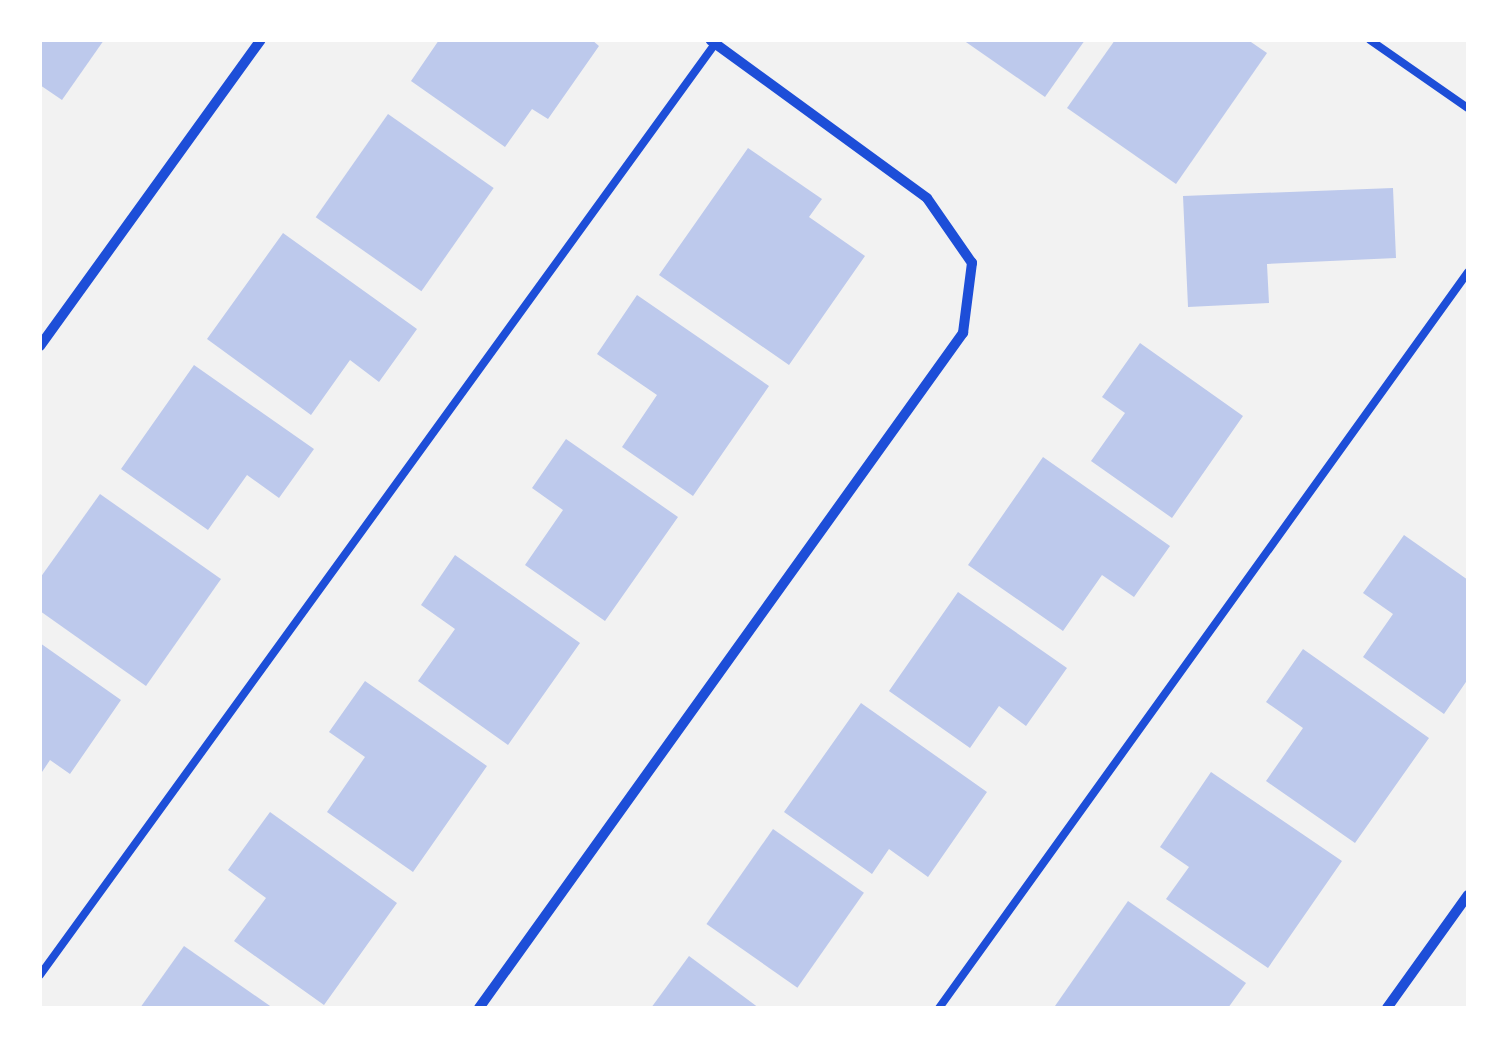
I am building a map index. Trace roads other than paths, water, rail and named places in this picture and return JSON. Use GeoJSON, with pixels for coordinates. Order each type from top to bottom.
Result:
{"type":"FeatureCollection","features":[{"type":"Feature","properties":{"kind":"street"},"geometry":{"type":"LineString","coordinates":[[40,346],[261,40]]}},
{"type":"Feature","properties":{"kind":"street"},"geometry":{"type":"LineString","coordinates":[[479,1008],[964,334],[972,264],[927,198],[712,42]]}},
{"type":"Feature","properties":{"kind":"street"},"geometry":{"type":"LineString","coordinates":[[1387,1008],[1468,895]]}},
{"type":"Feature","properties":{"kind":"lane"},"geometry":{"type":"LineString","coordinates":[[1370,40],[1468,108]]}},
{"type":"Feature","properties":{"kind":"lane"},"geometry":{"type":"LineString","coordinates":[[40,976],[712,42]]}},
{"type":"Feature","properties":{"kind":"lane"},"geometry":{"type":"LineString","coordinates":[[938,1008],[1468,272]]}}]}
